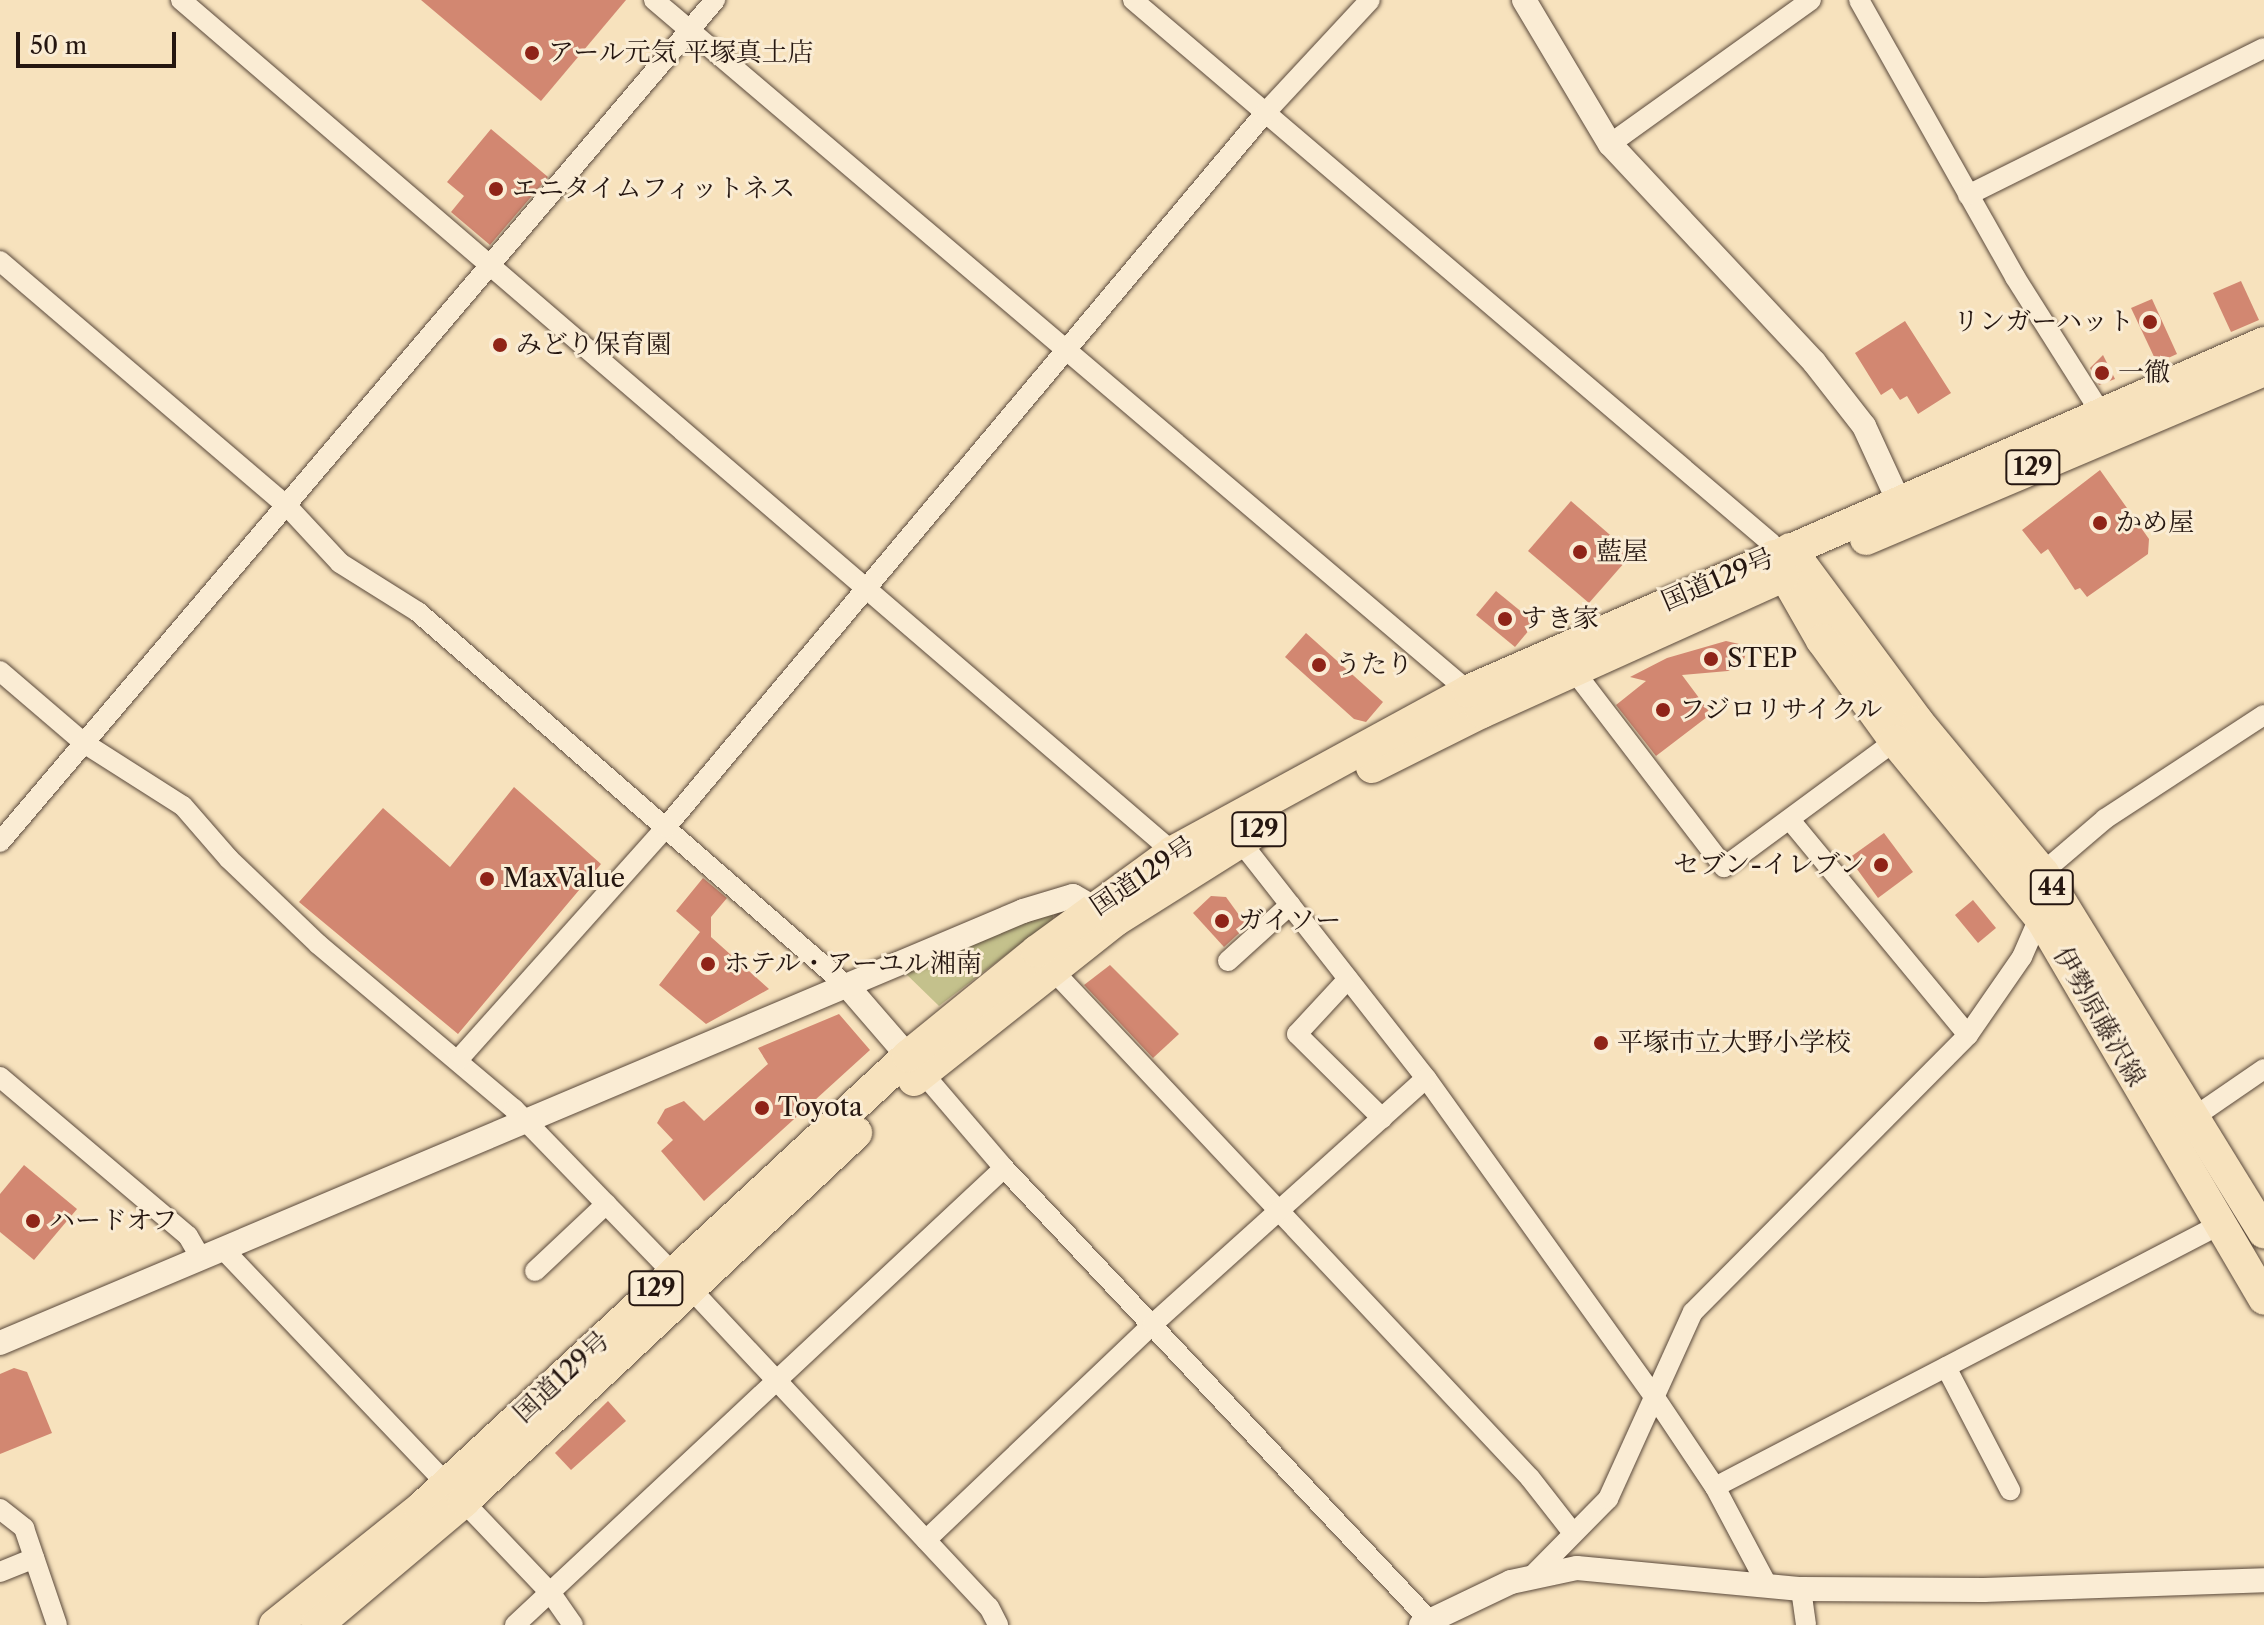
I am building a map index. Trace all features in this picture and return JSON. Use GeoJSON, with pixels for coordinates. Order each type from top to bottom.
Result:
{"type":"FeatureCollection","features":[{"type":"Feature","properties":{"kind":"main road","name":"国道129号"},"geometry":{"type":"LineString","coordinates":[[1903,515],[2101,413],[2261,362]]}},
{"type":"Feature","properties":{"kind":"main road","name":"国道129号"},"geometry":{"type":"LineString","coordinates":[[317,1625],[681,1280],[915,1064],[1044,961],[1094,908],[1173,852],[1232,832],[1335,786],[1566,660],[1785,558],[1903,515],[2261,362]]}},
{"type":"Feature","properties":{"kind":"main road","name":"伊勢原藤沢線"},"geometry":{"type":"LineString","coordinates":[[1785,558],[1895,741],[2032,882],[2042,920],[2264,1299]]}},
{"type":"Feature","properties":{"kind":"main road","name":"伊勢原藤沢線"},"geometry":{"type":"LineString","coordinates":[[1785,558],[1918,722],[2032,882],[2260,1216]]}},
{"type":"Feature","properties":{"kind":"main road","name":"国道129号"},"geometry":{"type":"LineString","coordinates":[[1044,961],[1116,920],[1232,832],[1468,691],[1566,660]]}},
{"type":"Feature","properties":{"kind":"main road","name":"国道129号"},"geometry":{"type":"LineString","coordinates":[[275,1625],[456,1493]]}},
{"type":"Feature","properties":{"kind":"street"},"geometry":{"type":"LineString","coordinates":[[181,0],[491,262],[1173,852]]}},
{"type":"Feature","properties":{"kind":"street"},"geometry":{"type":"LineString","coordinates":[[654,0],[1468,691]]}},
{"type":"Feature","properties":{"kind":"street"},"geometry":{"type":"LineString","coordinates":[[0,842],[288,507],[491,262],[715,0]]}},
{"type":"Feature","properties":{"kind":"street"},"geometry":{"type":"LineString","coordinates":[[1133,0],[1785,558]]}},
{"type":"Feature","properties":{"kind":"street"},"geometry":{"type":"LineString","coordinates":[[458,1060],[666,827],[863,586],[1066,352],[1265,113],[1370,0]]}},
{"type":"Feature","properties":{"kind":"street"},"geometry":{"type":"LineString","coordinates":[[1524,0],[1610,144],[1814,362],[1864,426],[1903,515]]}},
{"type":"Feature","properties":{"kind":"street"},"geometry":{"type":"LineString","coordinates":[[1610,144],[1811,0]]}},
{"type":"Feature","properties":{"kind":"street"},"geometry":{"type":"LineString","coordinates":[[1859,0],[1968,195],[2101,413]]}},
{"type":"Feature","properties":{"kind":"street"},"geometry":{"type":"LineString","coordinates":[[1968,195],[2264,48]]}},
{"type":"Feature","properties":{"kind":"street"},"geometry":{"type":"LineString","coordinates":[[0,261],[288,507],[340,563],[418,612],[849,988],[1004,1168],[1153,1324],[1426,1623],[1533,1575],[1615,1568],[1801,1589],[1984,1590],[2264,1580]]}},
{"type":"Feature","properties":{"kind":"street"},"geometry":{"type":"LineString","coordinates":[[1566,660],[1724,867],[1895,741]]}},
{"type":"Feature","properties":{"kind":"street"},"geometry":{"type":"LineString","coordinates":[[0,671],[84,743],[183,806],[229,859],[318,944],[526,1120],[780,1383],[989,1607],[998,1625]]}},
{"type":"Feature","properties":{"kind":"street"},"geometry":{"type":"LineString","coordinates":[[2032,882],[2105,819],[2264,715]]}},
{"type":"Feature","properties":{"kind":"street"},"geometry":{"type":"LineString","coordinates":[[1790,820],[1968,1035]]}},
{"type":"Feature","properties":{"kind":"street"},"geometry":{"type":"LineString","coordinates":[[1232,832],[1426,1078],[1656,1399],[1715,1487],[1767,1585]]}},
{"type":"Feature","properties":{"kind":"street"},"geometry":{"type":"LineString","coordinates":[[0,1343],[526,1120],[849,988],[1053,899],[1073,896],[1094,908]]}},
{"type":"Feature","properties":{"kind":"street"},"geometry":{"type":"LineString","coordinates":[[1228,961],[1290,905]]}},
{"type":"Feature","properties":{"kind":"street"},"geometry":{"type":"LineString","coordinates":[[1533,1575],[1608,1499],[1693,1312],[1968,1035],[2042,920]]}},
{"type":"Feature","properties":{"kind":"street"},"geometry":{"type":"LineString","coordinates":[[1044,961],[1276,1213],[1530,1478],[1573,1533]]}},
{"type":"Feature","properties":{"kind":"street"},"geometry":{"type":"LineString","coordinates":[[1348,979],[1297,1034],[1382,1118]]}},
{"type":"Feature","properties":{"kind":"street"},"geometry":{"type":"LineString","coordinates":[[2194,1117],[2264,1069]]}},
{"type":"Feature","properties":{"kind":"street"},"geometry":{"type":"LineString","coordinates":[[0,1077],[211,1252],[456,1493],[550,1592],[573,1625]]}},
{"type":"Feature","properties":{"kind":"street"},"geometry":{"type":"LineString","coordinates":[[926,1540],[1153,1324],[1426,1078]]}},
{"type":"Feature","properties":{"kind":"street"},"geometry":{"type":"LineString","coordinates":[[515,1625],[780,1383],[1004,1168]]}},
{"type":"Feature","properties":{"kind":"street"},"geometry":{"type":"LineString","coordinates":[[535,1271],[606,1204]]}},
{"type":"Feature","properties":{"kind":"street"},"geometry":{"type":"LineString","coordinates":[[1715,1487],[2219,1225]]}},
{"type":"Feature","properties":{"kind":"street"},"geometry":{"type":"LineString","coordinates":[[1946,1367],[2010,1490]]}},
{"type":"Feature","properties":{"kind":"street"},"geometry":{"type":"LineString","coordinates":[[0,1509],[24,1528],[57,1625]]}},
{"type":"Feature","properties":{"kind":"street"},"geometry":{"type":"LineString","coordinates":[[0,1572],[34,1558]]}},
{"type":"Feature","properties":{"kind":"street"},"geometry":{"type":"LineString","coordinates":[[1801,1589],[1806,1625]]}},
{"type":"Feature","properties":{"kind":"shaded area"},"geometry":{"type":"Polygon","coordinates":[[[1053,911],[1053,919],[939,1006],[902,970],[1053,911]]]}},
{"type":"Feature","properties":{"kind":"building","name":"アール元気 平塚真土店"},"geometry":{"type":"Polygon","coordinates":[[[421,0],[626,0],[541,101],[421,0]]]}},
{"type":"Feature","properties":{"kind":"building","name":"エニタイムフィットネス"},"geometry":{"type":"Polygon","coordinates":[[[491,129],[548,177],[490,245],[451,212],[464,196],[447,182],[491,129]]]}},
{"type":"Feature","properties":{"kind":"building"},"geometry":{"type":"Polygon","coordinates":[[[2241,281],[2259,320],[2231,332],[2213,293],[2241,281]]]}},
{"type":"Feature","properties":{"kind":"building","name":"リンガーハット"},"geometry":{"type":"Polygon","coordinates":[[[2152,299],[2177,354],[2157,363],[2131,308],[2152,299]]]}},
{"type":"Feature","properties":{"kind":"building"},"geometry":{"type":"Polygon","coordinates":[[[1905,321],[1951,393],[1918,414],[1907,396],[1900,400],[1892,388],[1881,395],[1855,353],[1905,321]]]}},
{"type":"Feature","properties":{"kind":"building","name":"一徹"},"geometry":{"type":"Polygon","coordinates":[[[2103,355],[2115,379],[2099,385],[2090,368],[2103,355]]]}},
{"type":"Feature","properties":{"kind":"building","name":"かめ屋"},"geometry":{"type":"Polygon","coordinates":[[[2100,470],[2149,539],[2148,554],[2087,597],[2080,588],[2075,590],[2048,549],[2041,554],[2022,530],[2100,470]]]}},
{"type":"Feature","properties":{"kind":"building","name":"藍屋"},"geometry":{"type":"Polygon","coordinates":[[[1571,501],[1632,554],[1589,603],[1528,551],[1571,501]]]}},
{"type":"Feature","properties":{"kind":"building","name":"すき家"},"geometry":{"type":"Polygon","coordinates":[[[1496,591],[1535,623],[1515,647],[1476,615],[1496,591]]]}},
{"type":"Feature","properties":{"kind":"building"},"geometry":{"type":"Polygon","coordinates":[[[1306,633],[1383,702],[1366,722],[1354,719],[1285,657],[1306,633]]]}},
{"type":"Feature","properties":{"kind":"building","name":"フジロリサイクル"},"geometry":{"type":"Polygon","coordinates":[[[1726,641],[1748,646],[1743,663],[1728,671],[1682,675],[1711,714],[1656,756],[1616,705],[1646,681],[1630,677],[1667,658],[1726,641]]]}},
{"type":"Feature","properties":{"kind":"building"},"geometry":{"type":"Polygon","coordinates":[[[514,787],[601,864],[458,1034],[299,902],[383,808],[450,867],[514,787]]]}},
{"type":"Feature","properties":{"kind":"building","name":"セブン-イレブン"},"geometry":{"type":"Polygon","coordinates":[[[1884,833],[1913,872],[1878,898],[1849,858],[1884,833]]]}},
{"type":"Feature","properties":{"kind":"building","name":"ホテル・アーユル湘南"},"geometry":{"type":"Polygon","coordinates":[[[703,878],[727,898],[711,917],[711,937],[769,989],[706,1024],[659,985],[700,932],[676,911],[703,878]]]}},
{"type":"Feature","properties":{"kind":"building","name":"ガイソー"},"geometry":{"type":"Polygon","coordinates":[[[1211,896],[1226,897],[1247,926],[1224,947],[1193,913],[1211,896]]]}},
{"type":"Feature","properties":{"kind":"building"},"geometry":{"type":"Polygon","coordinates":[[[1973,900],[1996,928],[1978,943],[1955,915],[1973,900]]]}},
{"type":"Feature","properties":{"kind":"building"},"geometry":{"type":"Polygon","coordinates":[[[1110,965],[1179,1034],[1153,1058],[1084,985],[1110,965]]]}},
{"type":"Feature","properties":{"kind":"building","name":"Toyota"},"geometry":{"type":"Polygon","coordinates":[[[839,1014],[870,1050],[704,1201],[661,1151],[673,1140],[657,1123],[665,1109],[684,1101],[704,1121],[768,1064],[758,1048],[839,1014]]]}},
{"type":"Feature","properties":{"kind":"building","name":"ハードオフ"},"geometry":{"type":"Polygon","coordinates":[[[24,1165],[77,1209],[34,1260],[0,1232],[0,1194],[24,1165]]]}},
{"type":"Feature","properties":{"kind":"building"},"geometry":{"type":"Polygon","coordinates":[[[14,1368],[27,1372],[52,1433],[0,1454],[0,1374],[14,1368]]]}},
{"type":"Feature","properties":{"kind":"building"},"geometry":{"type":"Polygon","coordinates":[[[608,1401],[626,1421],[571,1470],[555,1453],[608,1401]]]}},
{"type":"Feature","properties":{"kind":"place","name":"アール元気 平塚真土店"},"geometry":{"type":"Point","coordinates":[532,53]}},
{"type":"Feature","properties":{"kind":"place","name":"エニタイムフィットネス"},"geometry":{"type":"Point","coordinates":[496,189]}},
{"type":"Feature","properties":{"kind":"place","name":"リンガーハット"},"geometry":{"type":"Point","coordinates":[2150,322]}},
{"type":"Feature","properties":{"kind":"place","name":"みどり保育園"},"geometry":{"type":"Point","coordinates":[500,345]}},
{"type":"Feature","properties":{"kind":"place","name":"一徹"},"geometry":{"type":"Point","coordinates":[2102,373]}},
{"type":"Feature","properties":{"kind":"place","name":"かめ屋"},"geometry":{"type":"Point","coordinates":[2100,523]}},
{"type":"Feature","properties":{"kind":"place","name":"藍屋"},"geometry":{"type":"Point","coordinates":[1580,552]}},
{"type":"Feature","properties":{"kind":"place","name":"すき家"},"geometry":{"type":"Point","coordinates":[1505,619]}},
{"type":"Feature","properties":{"kind":"place","name":"STEP"},"geometry":{"type":"Point","coordinates":[1711,659]}},
{"type":"Feature","properties":{"kind":"place","name":"うたり"},"geometry":{"type":"Point","coordinates":[1319,665]}},
{"type":"Feature","properties":{"kind":"place","name":"フジロリサイクル"},"geometry":{"type":"Point","coordinates":[1663,710]}},
{"type":"Feature","properties":{"kind":"place","name":"セブン-イレブン"},"geometry":{"type":"Point","coordinates":[1881,865]}},
{"type":"Feature","properties":{"kind":"place","name":"MaxValue"},"geometry":{"type":"Point","coordinates":[487,879]}},
{"type":"Feature","properties":{"kind":"place","name":"ガイソー"},"geometry":{"type":"Point","coordinates":[1222,921]}},
{"type":"Feature","properties":{"kind":"place","name":"ホテル・アーユル湘南"},"geometry":{"type":"Point","coordinates":[708,964]}},
{"type":"Feature","properties":{"kind":"place","name":"平塚市立大野小学校"},"geometry":{"type":"Point","coordinates":[1601,1043]}},
{"type":"Feature","properties":{"kind":"place","name":"Toyota"},"geometry":{"type":"Point","coordinates":[762,1108]}},
{"type":"Feature","properties":{"kind":"place","name":"ハードオフ"},"geometry":{"type":"Point","coordinates":[33,1221]}}]}
